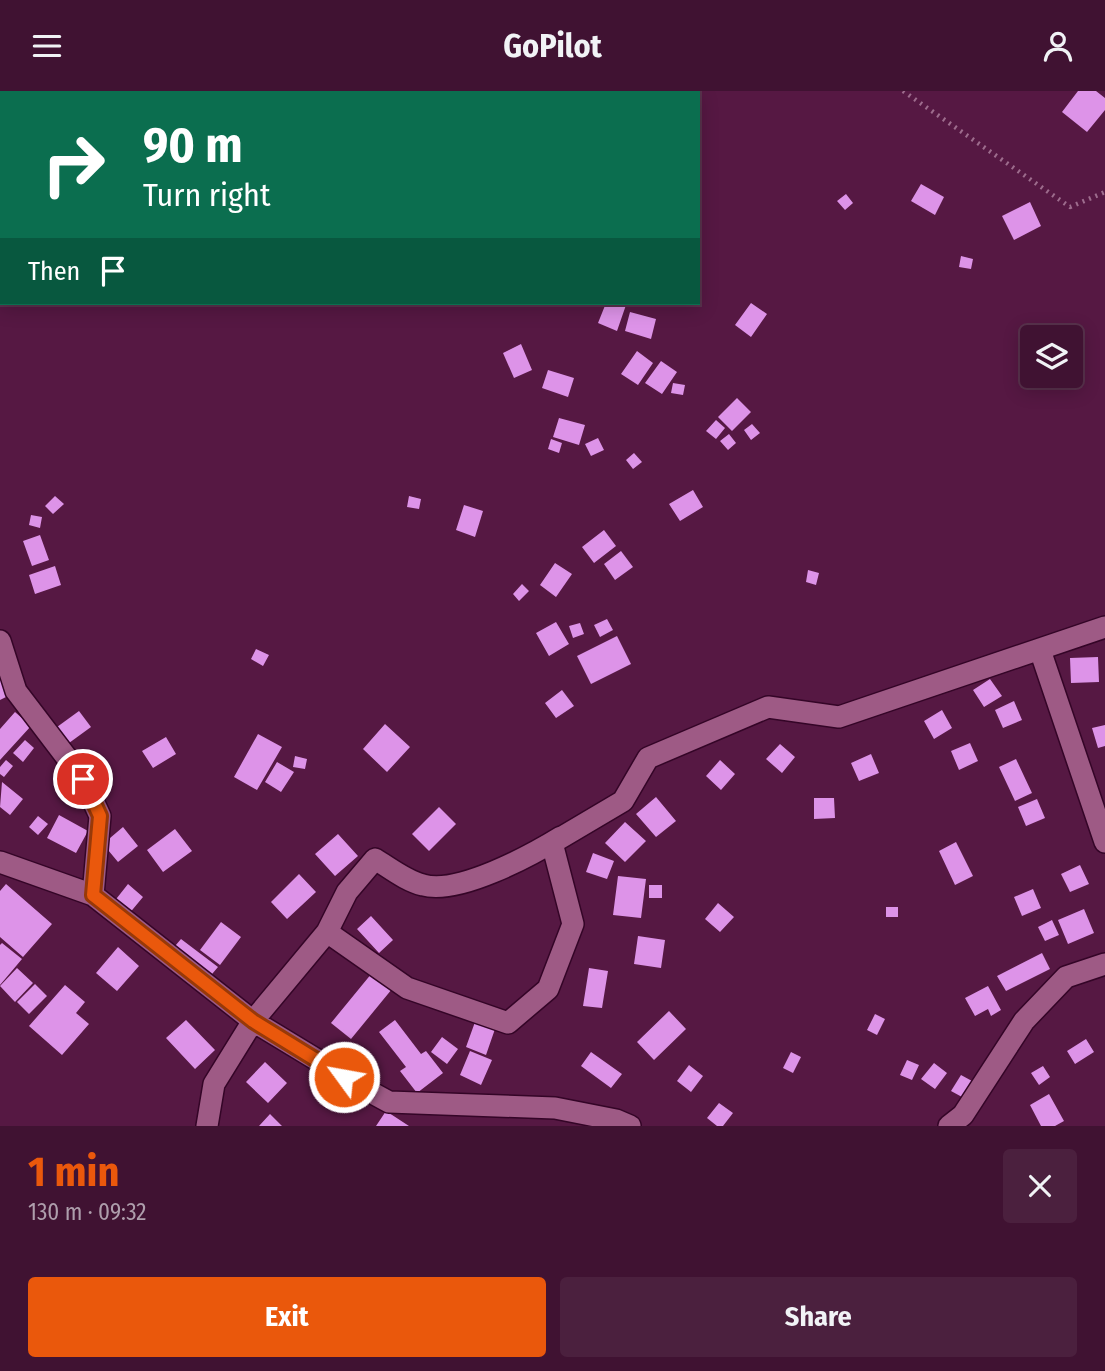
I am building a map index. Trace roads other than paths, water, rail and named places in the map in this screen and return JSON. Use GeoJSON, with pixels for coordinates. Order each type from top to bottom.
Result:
{"type":"FeatureCollection","features":[{"type":"Feature","properties":{"kind":"street"},"geometry":{"type":"LineString","coordinates":[[207,1126],[214,1084],[253,1021],[327,932],[347,893],[375,859],[412,882],[439,887],[472,880],[552,843],[623,801],[648,758],[768,707],[839,717],[1105,627]]}},
{"type":"Feature","properties":{"kind":"street"},"geometry":{"type":"LineString","coordinates":[[0,641],[16,691],[83,779],[100,816],[93,895]]}},
{"type":"Feature","properties":{"kind":"street"},"geometry":{"type":"LineString","coordinates":[[1040,650],[1105,842]]}},
{"type":"Feature","properties":{"kind":"street"},"geometry":{"type":"LineString","coordinates":[[327,932],[407,988],[508,1023],[548,989],[573,924],[552,843]]}},
{"type":"Feature","properties":{"kind":"street"},"geometry":{"type":"LineString","coordinates":[[0,862],[93,895],[253,1021],[389,1102],[555,1108],[616,1120],[630,1126]]}},
{"type":"Feature","properties":{"kind":"street"},"geometry":{"type":"LineString","coordinates":[[949,1126],[963,1115],[1024,1021],[1066,977],[1105,964]]}}]}
